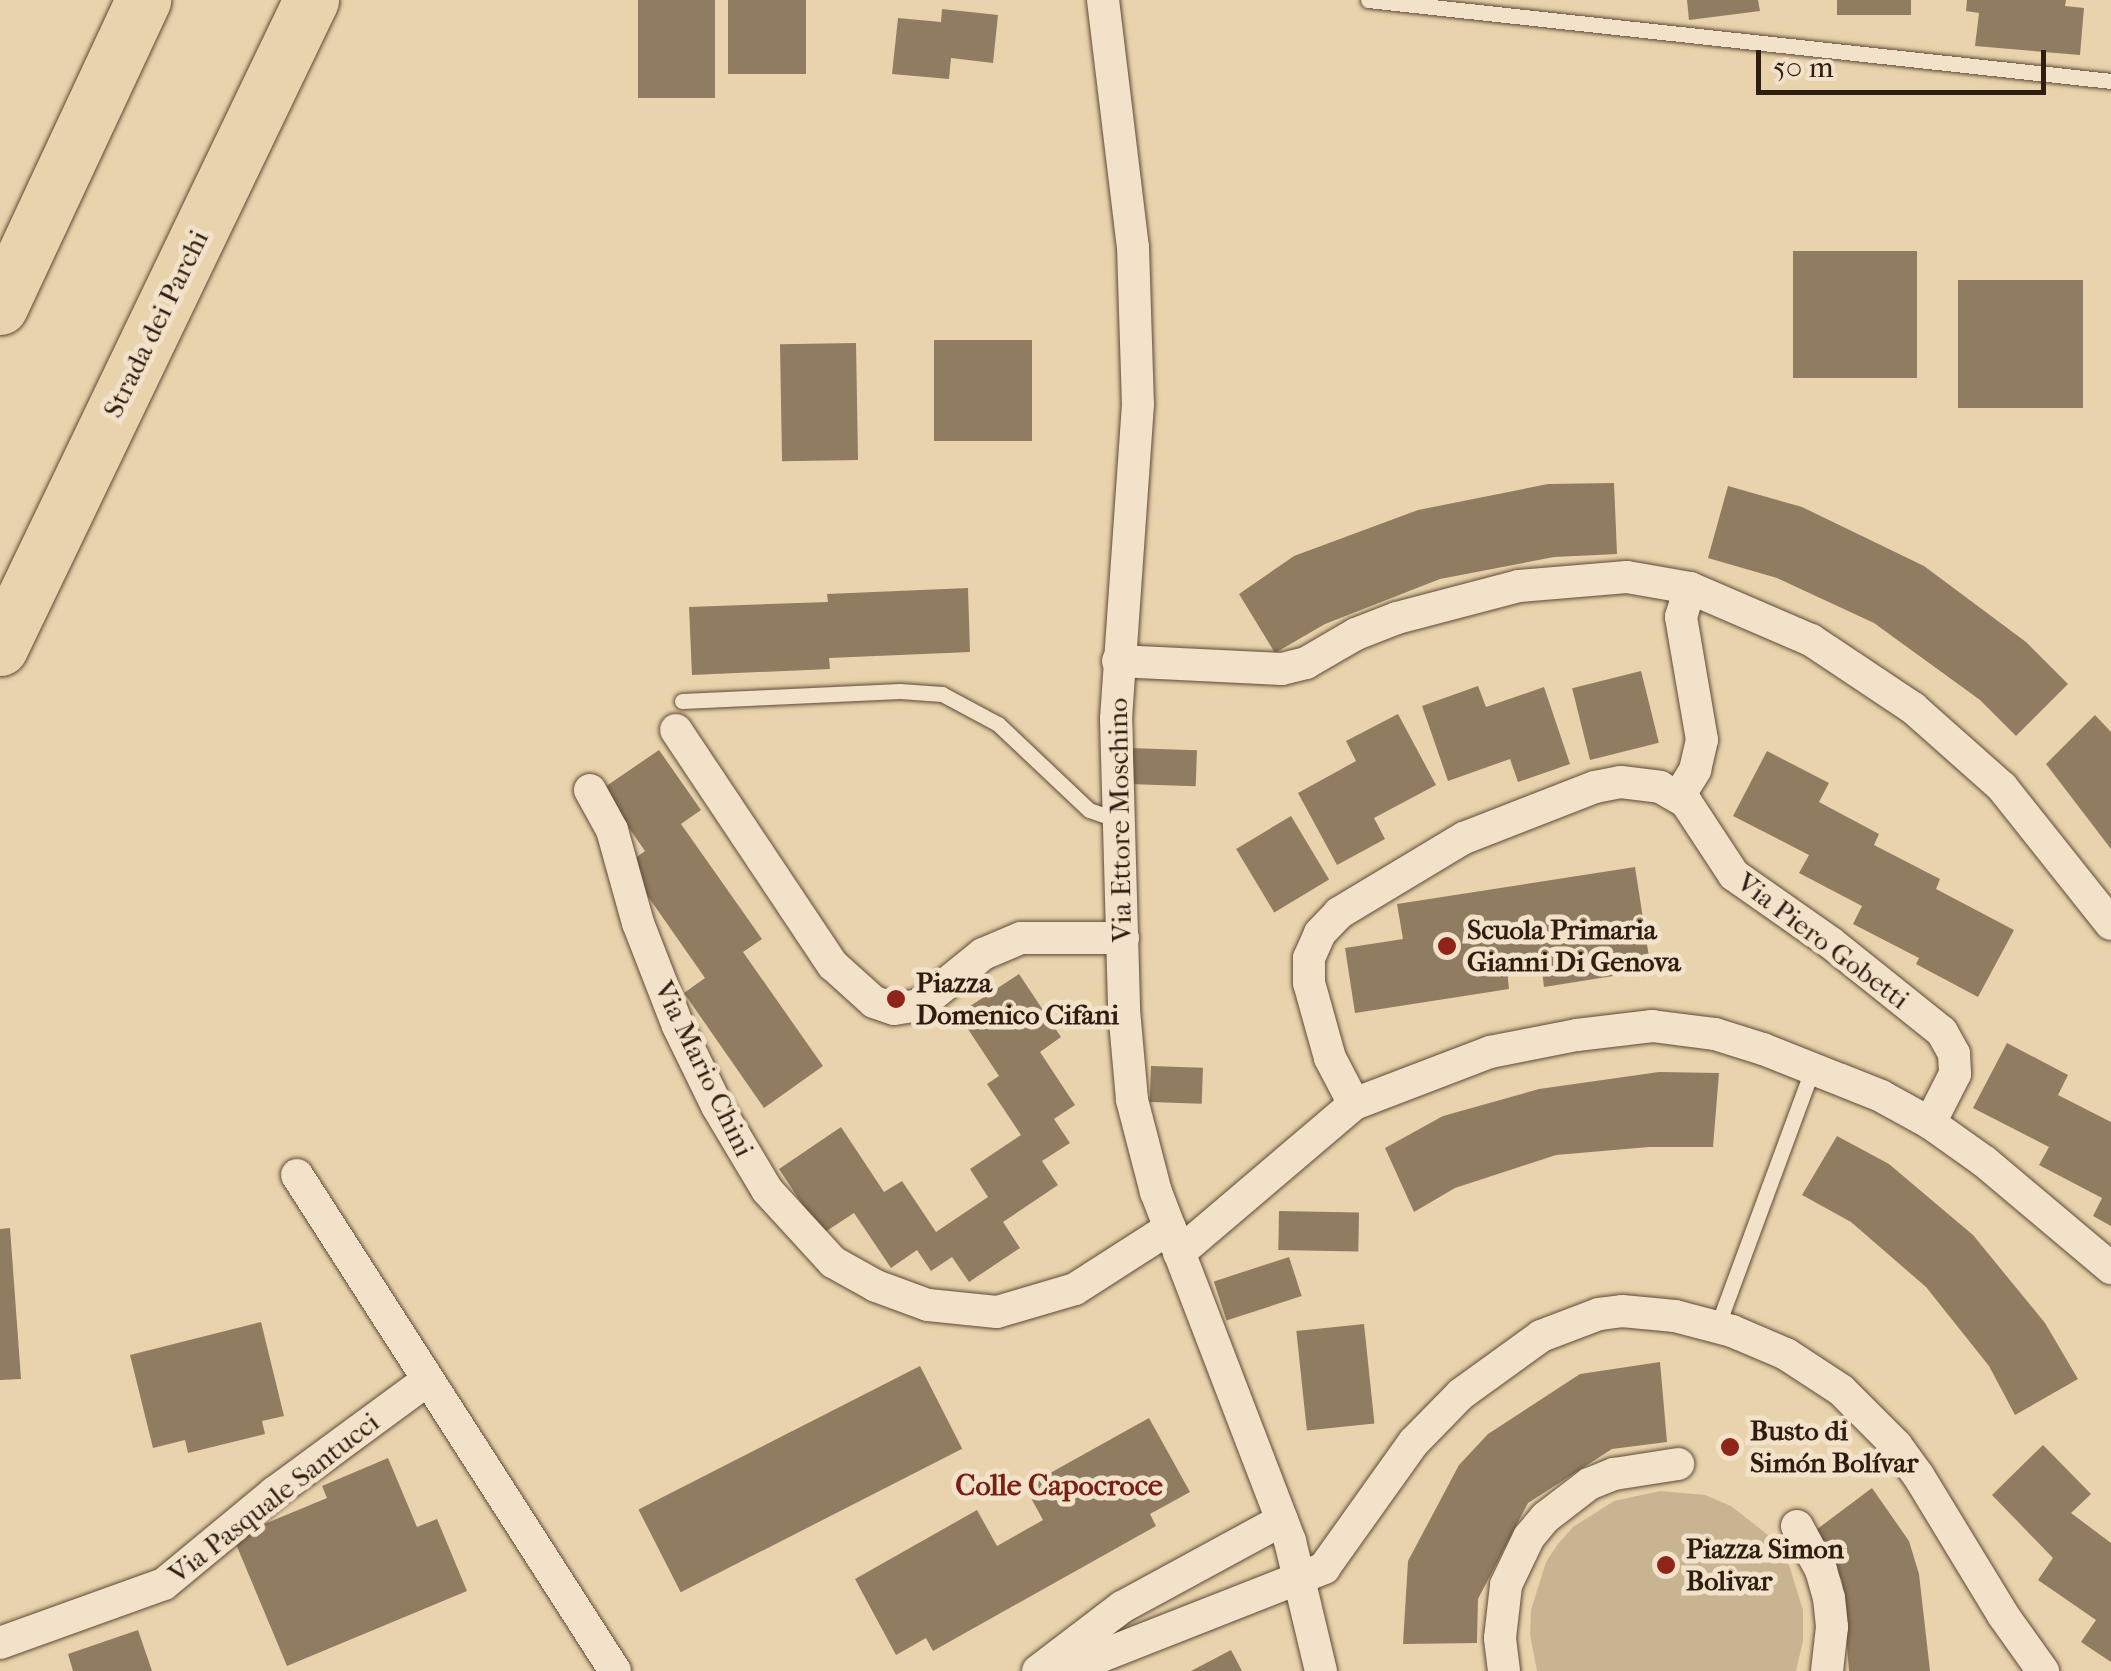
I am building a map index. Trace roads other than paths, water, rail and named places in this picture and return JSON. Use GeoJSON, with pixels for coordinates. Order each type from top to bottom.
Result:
{"type":"FeatureCollection","features":[{"type":"Feature","properties":{"kind":"highway"},"geometry":{"type":"LineString","coordinates":[[0,307],[144,0]]}},
{"type":"Feature","properties":{"kind":"highway","name":"Strada dei Parchi"},"geometry":{"type":"LineString","coordinates":[[0,648],[310,0]]}},
{"type":"Feature","properties":{"kind":"street","name":"Via Ettore Moschino"},"geometry":{"type":"LineString","coordinates":[[1103,0],[1133,247],[1138,404],[1118,661],[1123,938],[1132,1100],[1146,1161],[1301,1577],[1320,1671]]}},
{"type":"Feature","properties":{"kind":"street"},"geometry":{"type":"LineString","coordinates":[[1118,661],[1282,669],[1306,663],[1356,634],[1396,618],[1519,586],[1627,577],[1690,588],[1785,626],[1836,654],[1912,708],[2002,787],[2111,924]]}},
{"type":"Feature","properties":{"kind":"street"},"geometry":{"type":"LineString","coordinates":[[1354,1104],[1330,1058],[1309,983],[1313,945],[1329,922],[1464,838],[1526,811],[1621,782],[1649,784],[1678,796],[1701,750],[1700,711],[1681,617],[1690,588]]}},
{"type":"Feature","properties":{"kind":"street"},"geometry":{"type":"LineString","coordinates":[[679,715],[833,965],[874,1002],[894,1009],[920,1005],[984,954],[1021,938],[1123,938]]}},
{"type":"Feature","properties":{"kind":"street","name":"Via Mario Chini"},"geometry":{"type":"LineString","coordinates":[[590,790],[612,830],[638,923],[665,995],[717,1106],[767,1190],[834,1262],[876,1286],[914,1301],[953,1310],[997,1312],[1074,1290],[1175,1240],[1354,1104],[1490,1052],[1577,1034],[1652,1026],[1715,1034],[1813,1066],[1930,1123],[1984,1162],[2111,1268]]}},
{"type":"Feature","properties":{"kind":"street","name":"Via Piero Gobetti"},"geometry":{"type":"LineString","coordinates":[[1678,796],[1701,820],[1718,856],[1734,875],[1830,943],[1948,1039],[1955,1074],[1930,1123]]}},
{"type":"Feature","properties":{"kind":"street"},"geometry":{"type":"LineString","coordinates":[[297,1175],[615,1671]]}},
{"type":"Feature","properties":{"kind":"street"},"geometry":{"type":"LineString","coordinates":[[1064,1671],[1330,1562],[1391,1472],[1438,1416],[1486,1374],[1541,1336],[1599,1314],[1622,1311],[1675,1316],[1718,1327],[1811,1368],[1877,1425],[1918,1474],[2043,1671]]}},
{"type":"Feature","properties":{"kind":"street","name":"Via Pasquale Santucci"},"geometry":{"type":"LineString","coordinates":[[0,1643],[164,1584],[274,1493],[428,1380]]}},
{"type":"Feature","properties":{"kind":"street"},"geometry":{"type":"LineString","coordinates":[[1504,1671],[1500,1638],[1506,1584],[1529,1537],[1546,1517],[1589,1484],[1614,1474],[1678,1464]]}},
{"type":"Feature","properties":{"kind":"street"},"geometry":{"type":"LineString","coordinates":[[1038,1671],[1122,1607],[1282,1520]]}},
{"type":"Feature","properties":{"kind":"street"},"geometry":{"type":"LineString","coordinates":[[1797,1526],[1821,1570],[1829,1598],[1832,1627],[1827,1671]]}},
{"type":"Feature","properties":{"kind":"lane"},"geometry":{"type":"LineString","coordinates":[[1368,0],[2111,82]]}},
{"type":"Feature","properties":{"kind":"lane"},"geometry":{"type":"LineString","coordinates":[[679,715],[900,692],[942,694],[998,724],[1090,810],[1121,820]]}},
{"type":"Feature","properties":{"kind":"lane"},"geometry":{"type":"LineString","coordinates":[[1718,1327],[1813,1066]]}},
{"type":"Feature","properties":{"kind":"place","name":"Scuola Primaria Gianni Di Genova"},"geometry":{"type":"Point","coordinates":[1447,946]}},
{"type":"Feature","properties":{"kind":"place","name":"Piazza Domenico Cifani"},"geometry":{"type":"Point","coordinates":[896,999]}},
{"type":"Feature","properties":{"kind":"place","name":"Busto di Simón Bolívar"},"geometry":{"type":"Point","coordinates":[1730,1447]}},
{"type":"Feature","properties":{"kind":"place","name":"Piazza Simon Bolivar"},"geometry":{"type":"Point","coordinates":[1666,1565]}},
{"type":"Feature","properties":{"kind":"district","name":"Colle Capocroce"},"geometry":{"type":"Point","coordinates":[1059,1486]}}]}
